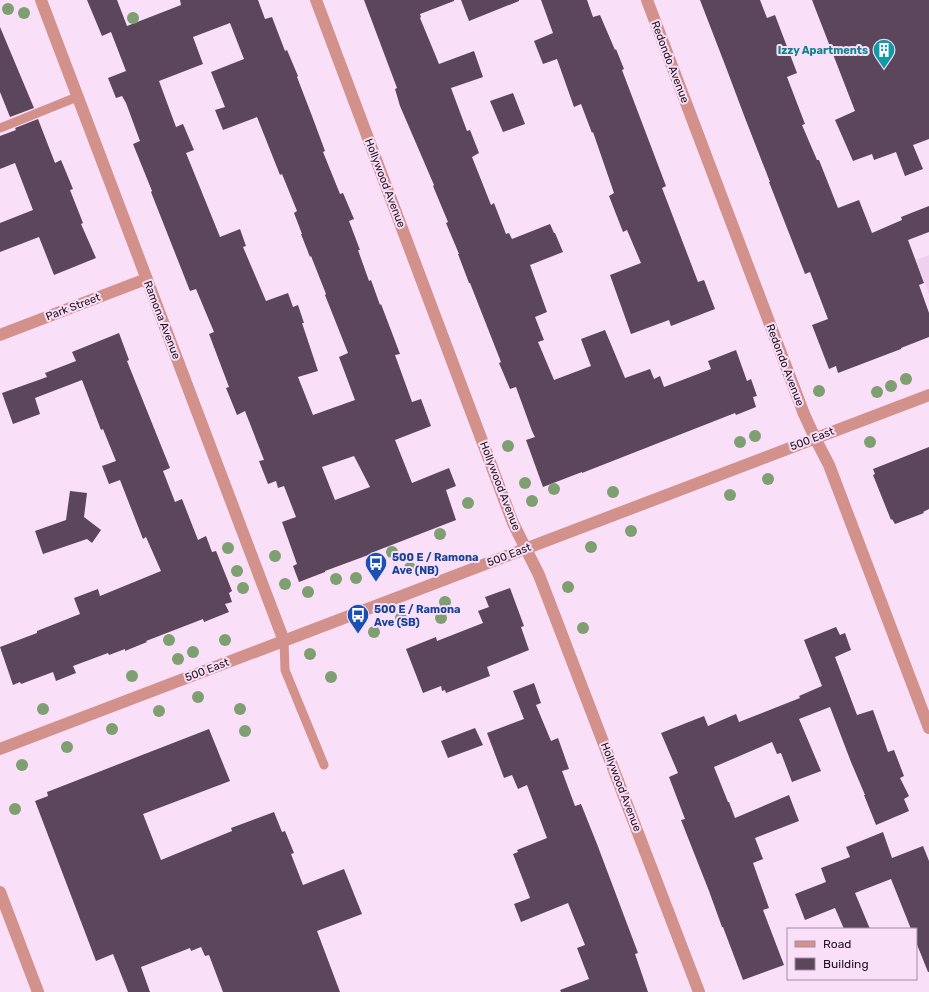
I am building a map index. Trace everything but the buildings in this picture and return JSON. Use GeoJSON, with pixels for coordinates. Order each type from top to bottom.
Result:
{"type":"FeatureCollection","features":[{"type":"Feature","properties":{"kind":"street","name":"Ramona Avenue"},"geometry":{"type":"LineString","coordinates":[[41,0],[284,641]]}},
{"type":"Feature","properties":{"kind":"street","name":"Hollywood Avenue"},"geometry":{"type":"LineString","coordinates":[[316,0],[507,508],[542,582],[699,992]]}},
{"type":"Feature","properties":{"kind":"street","name":"Redondo Avenue"},"geometry":{"type":"LineString","coordinates":[[647,0],[804,414],[828,465],[929,728]]}},
{"type":"Feature","properties":{"kind":"street","name":"Park Street"},"geometry":{"type":"LineString","coordinates":[[0,335],[146,279]]}},
{"type":"Feature","properties":{"kind":"street","name":"500 East"},"geometry":{"type":"LineString","coordinates":[[0,749],[929,395]]}},
{"type":"Feature","properties":{"kind":"street"},"geometry":{"type":"LineString","coordinates":[[0,892],[38,992]]}},
{"type":"Feature","properties":{"kind":"lane"},"geometry":{"type":"LineString","coordinates":[[0,128],[77,97]]}},
{"type":"Feature","properties":{"kind":"lane"},"geometry":{"type":"LineString","coordinates":[[284,641],[285,670],[324,765]]}},
{"type":"Feature","properties":{"kind":"shaded area"},"geometry":{"type":"Polygon","coordinates":[[[929,255],[929,294],[916,260],[929,255]]]}},
{"type":"Feature","properties":{"kind":"place","name":"Izzy Apartments"},"geometry":{"type":"Point","coordinates":[884,70]}},
{"type":"Feature","properties":{"kind":"place","name":"500 E / Ramona Ave (NB)"},"geometry":{"type":"Point","coordinates":[376,582]}},
{"type":"Feature","properties":{"kind":"place","name":"500 E / Ramona Ave (SB)"},"geometry":{"type":"Point","coordinates":[358,634]}}]}
